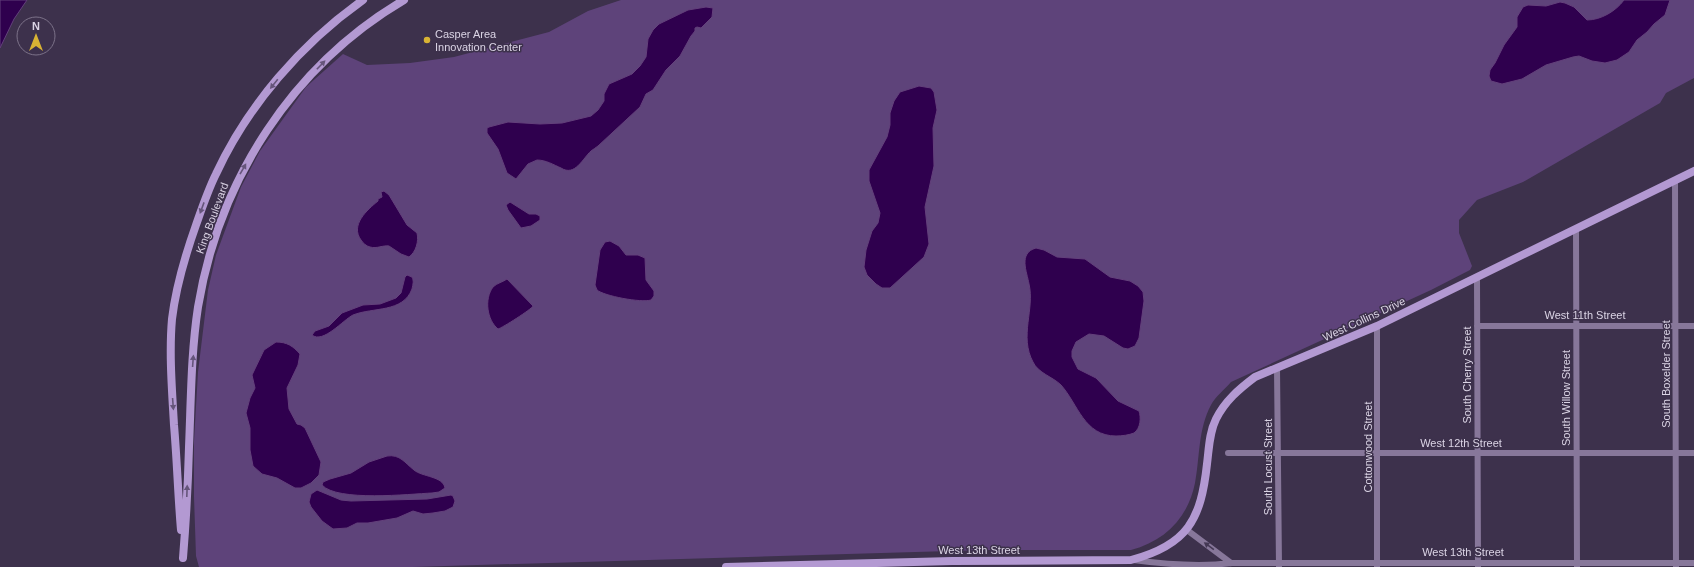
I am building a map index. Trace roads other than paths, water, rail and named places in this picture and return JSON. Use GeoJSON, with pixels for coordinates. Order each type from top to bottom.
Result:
{"type":"FeatureCollection","features":[{"type":"Feature","properties":{"kind":"street","name":"King Boulevard"},"geometry":{"type":"LineString","coordinates":[[184,567],[172,396],[171,349],[172,319],[177,288],[185,256],[216,174],[247,118],[296,57],[322,32],[362,0]]}},
{"type":"Feature","properties":{"kind":"street","name":"King Boulevard"},"geometry":{"type":"LineString","coordinates":[[183,558],[187,507],[191,393],[198,308],[212,244],[238,178],[278,114],[302,84],[353,35],[380,15],[404,0]]}},
{"type":"Feature","properties":{"kind":"street","name":"West Collins Drive"},"geometry":{"type":"LineString","coordinates":[[1131,560],[1146,556],[1164,548],[1187,530],[1203,495],[1210,438],[1216,420],[1226,403],[1240,388],[1255,378],[1277,368],[1377,326],[1694,171]]}},
{"type":"Feature","properties":{"kind":"street","name":"South Boxelder Street"},"geometry":{"type":"LineString","coordinates":[[1675,180],[1676,565]]}},
{"type":"Feature","properties":{"kind":"street","name":"South Willow Street"},"geometry":{"type":"LineString","coordinates":[[1576,229],[1577,565]]}},
{"type":"Feature","properties":{"kind":"street","name":"South Cherry Street"},"geometry":{"type":"LineString","coordinates":[[1477,278],[1478,565]]}},
{"type":"Feature","properties":{"kind":"street","name":"Cottonwood Street"},"geometry":{"type":"LineString","coordinates":[[1377,326],[1378,565]]}},
{"type":"Feature","properties":{"kind":"street","name":"West 11th Street"},"geometry":{"type":"LineString","coordinates":[[1477,326],[1694,326]]}},
{"type":"Feature","properties":{"kind":"street","name":"South Locust Street"},"geometry":{"type":"LineString","coordinates":[[1277,368],[1279,565]]}},
{"type":"Feature","properties":{"kind":"street","name":"West 12th Street"},"geometry":{"type":"LineString","coordinates":[[1228,454],[1694,453]]}},
{"type":"Feature","properties":{"kind":"street"},"geometry":{"type":"LineString","coordinates":[[1187,530],[1231,562]]}},
{"type":"Feature","properties":{"kind":"street","name":"West 13th Street"},"geometry":{"type":"LineString","coordinates":[[726,567],[911,564],[1079,564],[1131,560],[1180,566],[1220,565],[1231,562],[1279,565],[1676,565],[1694,563]]}},
{"type":"Feature","properties":{"kind":"place","name":"Casper Area Innovation Center"},"geometry":{"type":"Point","coordinates":[427,40]}}]}
